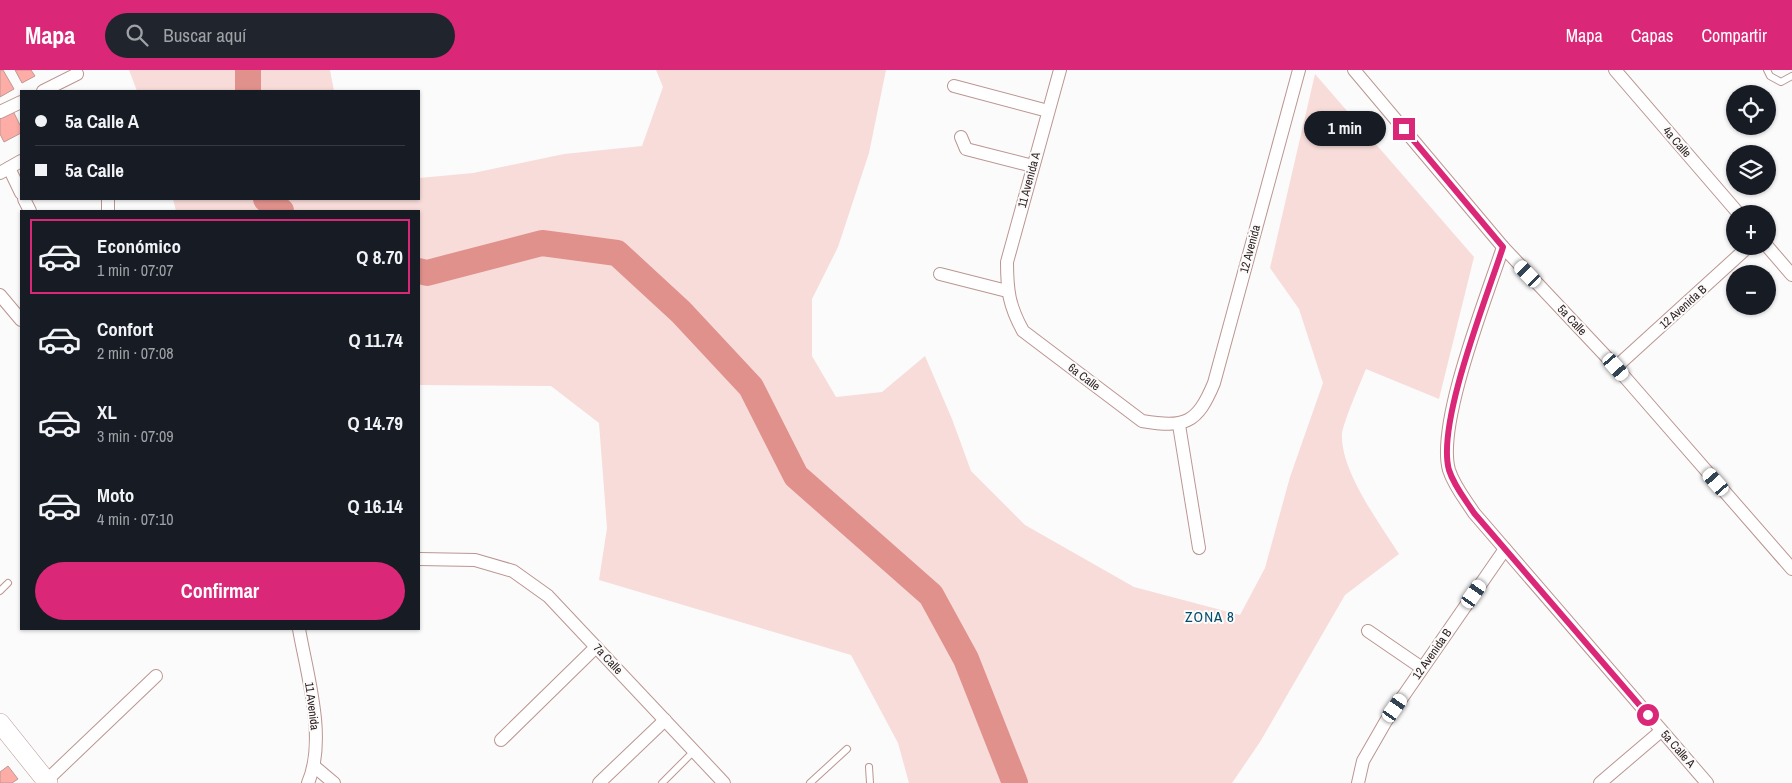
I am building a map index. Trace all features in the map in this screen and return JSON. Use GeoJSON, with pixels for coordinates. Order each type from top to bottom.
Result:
{"type":"FeatureCollection","features":[{"type":"Feature","properties":{"kind":"street","name":"11 Avenida A"},"geometry":{"type":"LineString","coordinates":[[1007,291],[1007,262],[1060,70]]}},
{"type":"Feature","properties":{"kind":"street","name":"12 Avenida"},"geometry":{"type":"LineString","coordinates":[[1184,423],[1205,404],[1214,383],[1299,70]]}},
{"type":"Feature","properties":{"kind":"street","name":"5a Calle"},"geometry":{"type":"LineString","coordinates":[[1354,70],[1503,247],[1616,367],[1792,569]]}},
{"type":"Feature","properties":{"kind":"street","name":"4a Calle"},"geometry":{"type":"LineString","coordinates":[[1615,70],[1731,205]]}},
{"type":"Feature","properties":{"kind":"street"},"geometry":{"type":"LineString","coordinates":[[45,90],[77,74]]}},
{"type":"Feature","properties":{"kind":"street"},"geometry":{"type":"LineString","coordinates":[[954,86],[1048,111]]}},
{"type":"Feature","properties":{"kind":"street"},"geometry":{"type":"LineString","coordinates":[[0,112],[20,102]]}},
{"type":"Feature","properties":{"kind":"street"},"geometry":{"type":"LineString","coordinates":[[961,136],[966,149],[1033,166]]}},
{"type":"Feature","properties":{"kind":"street"},"geometry":{"type":"LineString","coordinates":[[20,162],[5,170],[20,192]]}},
{"type":"Feature","properties":{"kind":"street","name":"5a Calle A"},"geometry":{"type":"LineString","coordinates":[[1503,247],[1456,392],[1448,438],[1449,468],[1456,486],[1474,513],[1707,783]]}},
{"type":"Feature","properties":{"kind":"street","name":"12 Avenida B"},"geometry":{"type":"LineString","coordinates":[[1616,367],[1739,255]]}},
{"type":"Feature","properties":{"kind":"street"},"geometry":{"type":"LineString","coordinates":[[1775,255],[1792,275]]}},
{"type":"Feature","properties":{"kind":"street"},"geometry":{"type":"LineString","coordinates":[[940,274],[1007,291]]}},
{"type":"Feature","properties":{"kind":"street","name":"6a Calle"},"geometry":{"type":"LineString","coordinates":[[1007,291],[1013,314],[1023,332],[1142,422],[1184,423]]}},
{"type":"Feature","properties":{"kind":"street"},"geometry":{"type":"LineString","coordinates":[[0,296],[18,312]]}},
{"type":"Feature","properties":{"kind":"street"},"geometry":{"type":"LineString","coordinates":[[1184,423],[1200,548]]}},
{"type":"Feature","properties":{"kind":"street","name":"12 Avenida B"},"geometry":{"type":"LineString","coordinates":[[1358,783],[1363,761],[1386,721],[1505,549]]}},
{"type":"Feature","properties":{"kind":"street","name":"7a Calle"},"geometry":{"type":"LineString","coordinates":[[420,559],[475,560],[513,571],[548,596],[724,783]]}},
{"type":"Feature","properties":{"kind":"street","name":"11 Avenida"},"geometry":{"type":"LineString","coordinates":[[299,630],[311,693],[316,734],[315,767],[308,783]]}},
{"type":"Feature","properties":{"kind":"street"},"geometry":{"type":"LineString","coordinates":[[1368,631],[1422,668]]}},
{"type":"Feature","properties":{"kind":"street"},"geometry":{"type":"LineString","coordinates":[[501,740],[596,647]]}},
{"type":"Feature","properties":{"kind":"street"},"geometry":{"type":"LineString","coordinates":[[0,723],[47,782],[156,676]]}},
{"type":"Feature","properties":{"kind":"street"},"geometry":{"type":"LineString","coordinates":[[599,783],[664,720]]}},
{"type":"Feature","properties":{"kind":"street"},"geometry":{"type":"LineString","coordinates":[[1600,783],[1662,730]]}},
{"type":"Feature","properties":{"kind":"street"},"geometry":{"type":"LineString","coordinates":[[315,767],[334,783]]}},
{"type":"Feature","properties":{"kind":"lane"},"geometry":{"type":"LineString","coordinates":[[1767,70],[1770,76],[1781,82],[1792,76]]}},
{"type":"Feature","properties":{"kind":"lane"},"geometry":{"type":"LineString","coordinates":[[0,591],[8,583]]}},
{"type":"Feature","properties":{"kind":"lane"},"geometry":{"type":"LineString","coordinates":[[810,783],[847,749]]}},
{"type":"Feature","properties":{"kind":"lane"},"geometry":{"type":"LineString","coordinates":[[662,783],[694,751]]}},
{"type":"Feature","properties":{"kind":"lane"},"geometry":{"type":"LineString","coordinates":[[869,767],[870,783]]}},
{"type":"Feature","properties":{"kind":"shaded area"},"geometry":{"type":"Polygon","coordinates":[[[129,70],[330,70],[334,90],[137,90],[129,70]]]}},
{"type":"Feature","properties":{"kind":"shaded area"},"geometry":{"type":"Polygon","coordinates":[[[656,70],[886,70],[869,153],[838,247],[812,299],[812,356],[836,397],[882,392],[925,356],[952,419],[971,471],[1025,525],[1134,587],[1240,615],[1265,568],[1290,477],[1323,383],[1299,309],[1270,268],[1315,74],[1474,257],[1439,399],[1366,369],[1343,429],[1343,448],[1354,480],[1399,554],[1345,595],[1260,742],[1232,783],[909,783],[898,743],[851,655],[599,580],[607,528],[599,423],[551,386],[420,385],[420,210],[176,210],[173,200],[420,200],[420,178],[473,173],[564,154],[642,146],[663,87],[656,70]]]}},
{"type":"Feature","properties":{"kind":"building"},"geometry":{"type":"Polygon","coordinates":[[[0,70],[3,70],[14,89],[0,97],[0,70]]]}},
{"type":"Feature","properties":{"kind":"building"},"geometry":{"type":"Polygon","coordinates":[[[15,70],[31,70],[35,76],[22,83],[15,70]]]}},
{"type":"Feature","properties":{"kind":"building"},"geometry":{"type":"Polygon","coordinates":[[[13,111],[20,125],[20,134],[4,142],[0,134],[0,117],[13,111]]]}},
{"type":"Feature","properties":{"kind":"building"},"geometry":{"type":"Polygon","coordinates":[[[8,766],[18,779],[12,783],[0,783],[0,772],[8,766]]]}},
{"type":"Feature","properties":{"kind":"waterway"},"geometry":{"type":"LineString","coordinates":[[248,70],[248,90]]}},
{"type":"Feature","properties":{"kind":"waterway"},"geometry":{"type":"LineString","coordinates":[[267,200],[280,210]]}},
{"type":"Feature","properties":{"kind":"waterway"},"geometry":{"type":"LineString","coordinates":[[420,271],[427,273],[542,243],[617,253],[681,312],[751,387],[796,476],[931,595],[966,659],[1015,783]]}},
{"type":"Feature","properties":{"kind":"district","name":"ZONA 8"},"geometry":{"type":"Point","coordinates":[1210,617]}},
{"type":"Feature","properties":{"kind":"route"},"geometry":{"type":"LineString","coordinates":[[1404,129],[1503,247],[1456,392],[1448,438],[1449,468],[1456,486],[1474,513],[1648,715]]}}]}
